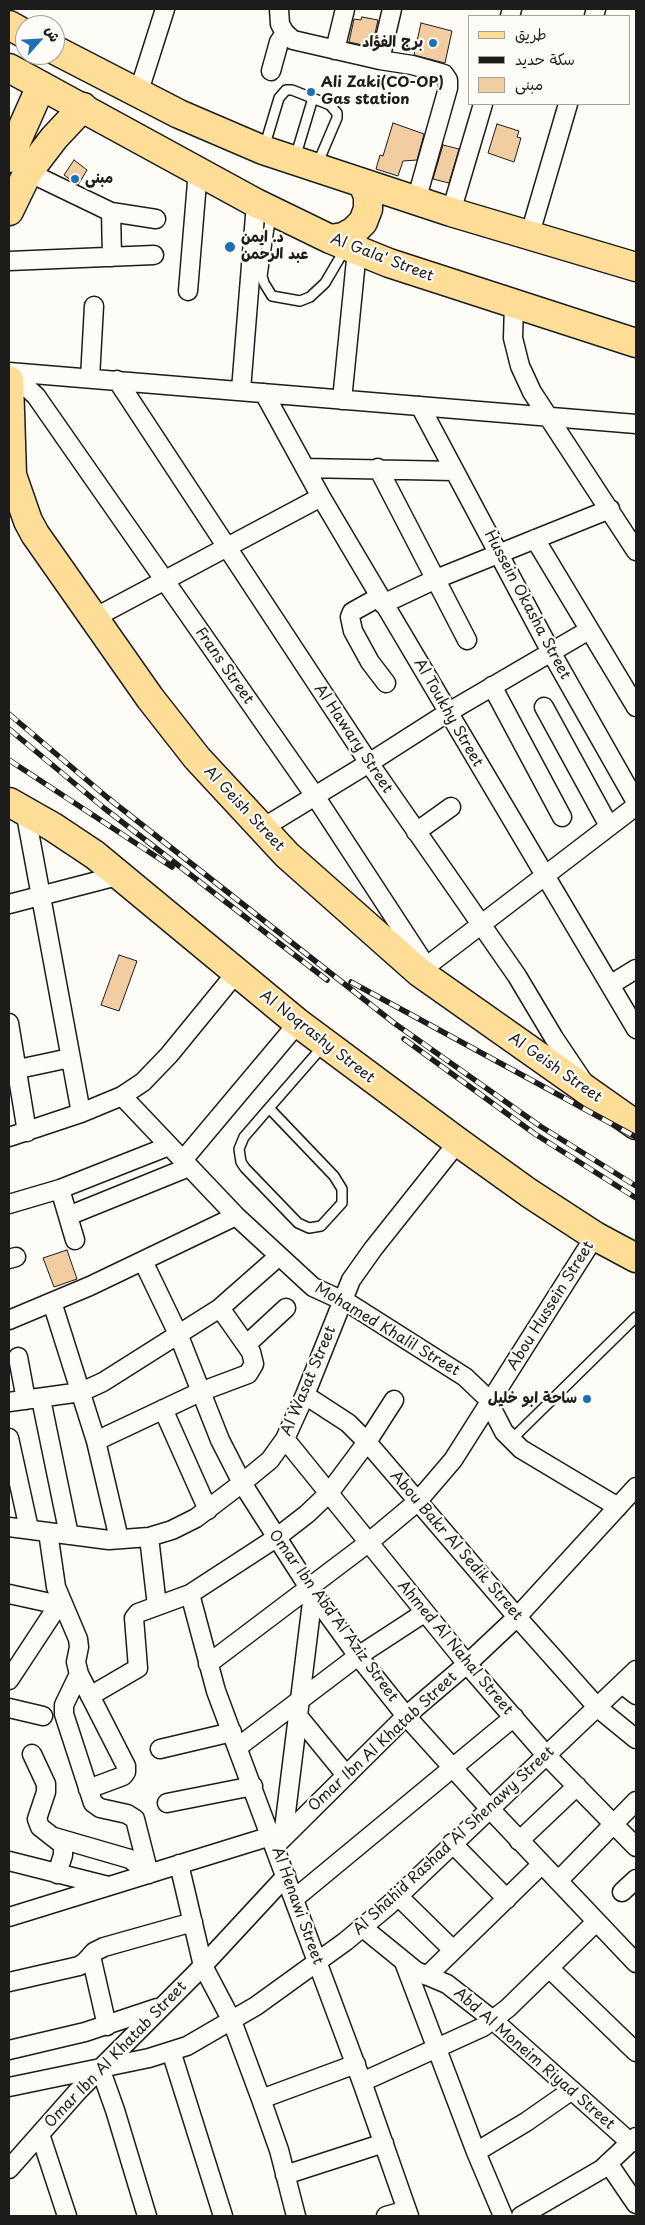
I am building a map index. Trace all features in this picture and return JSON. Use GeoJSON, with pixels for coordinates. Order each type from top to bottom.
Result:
{"type":"FeatureCollection","features":[{"type":"Feature","properties":{"kind":"main road"},"geometry":{"type":"LineString","coordinates":[[65,55],[138,94],[212,129],[263,150],[529,237],[636,268]]}},
{"type":"Feature","properties":{"kind":"main road","name":"Al Gala' Street"},"geometry":{"type":"LineString","coordinates":[[9,68],[264,206],[344,245],[389,263],[636,343]]}},
{"type":"Feature","properties":{"kind":"main road"},"geometry":{"type":"LineString","coordinates":[[14,184],[41,86]]}},
{"type":"Feature","properties":{"kind":"main road"},"geometry":{"type":"LineString","coordinates":[[14,184],[83,107]]}},
{"type":"Feature","properties":{"kind":"main road"},"geometry":{"type":"LineString","coordinates":[[344,245],[343,237],[354,231],[363,222],[368,209],[368,196],[363,184]]}},
{"type":"Feature","properties":{"kind":"main road"},"geometry":{"type":"LineString","coordinates":[[389,263],[381,252],[377,240],[380,214],[386,203],[406,197]]}},
{"type":"Feature","properties":{"kind":"main road","name":"Al Geish Street"},"geometry":{"type":"LineString","coordinates":[[9,379],[10,474],[22,507],[35,534],[150,698],[197,758],[287,855],[423,969],[636,1125]]}},
{"type":"Feature","properties":{"kind":"main road","name":"Al Noqrashy Street"},"geometry":{"type":"LineString","coordinates":[[17,806],[95,855],[298,1023],[458,1142],[529,1193],[596,1236],[636,1258]]}},
{"type":"Feature","properties":{"kind":"street"},"geometry":{"type":"LineString","coordinates":[[138,94],[165,9]]}},
{"type":"Feature","properties":{"kind":"street"},"geometry":{"type":"LineString","coordinates":[[279,9],[280,24],[285,33],[293,40],[380,60],[412,64],[444,74],[448,80],[448,88],[406,197]]}},
{"type":"Feature","properties":{"kind":"street"},"geometry":{"type":"LineString","coordinates":[[335,50],[345,9]]}},
{"type":"Feature","properties":{"kind":"street"},"geometry":{"type":"LineString","coordinates":[[380,60],[392,9]]}},
{"type":"Feature","properties":{"kind":"street"},"geometry":{"type":"LineString","coordinates":[[272,71],[279,42],[285,33]]}},
{"type":"Feature","properties":{"kind":"street"},"geometry":{"type":"LineString","coordinates":[[451,212],[484,105]]}},
{"type":"Feature","properties":{"kind":"street"},"geometry":{"type":"LineString","coordinates":[[529,237],[568,105]]}},
{"type":"Feature","properties":{"kind":"street"},"geometry":{"type":"LineString","coordinates":[[188,290],[198,170]]}},
{"type":"Feature","properties":{"kind":"street"},"geometry":{"type":"LineString","coordinates":[[14,184],[111,212],[156,219]]}},
{"type":"Feature","properties":{"kind":"street"},"geometry":{"type":"LineString","coordinates":[[241,390],[264,206]]}},
{"type":"Feature","properties":{"kind":"street"},"geometry":{"type":"LineString","coordinates":[[111,212],[112,257]]}},
{"type":"Feature","properties":{"kind":"street"},"geometry":{"type":"LineString","coordinates":[[342,400],[344,245]]}},
{"type":"Feature","properties":{"kind":"street"},"geometry":{"type":"LineString","coordinates":[[9,261],[154,255]]}},
{"type":"Feature","properties":{"kind":"street"},"geometry":{"type":"LineString","coordinates":[[514,304],[513,338],[520,366],[532,392],[636,550]]}},
{"type":"Feature","properties":{"kind":"street"},"geometry":{"type":"LineString","coordinates":[[90,378],[94,306]]}},
{"type":"Feature","properties":{"kind":"street"},"geometry":{"type":"LineString","coordinates":[[9,372],[636,424]]}},
{"type":"Feature","properties":{"kind":"street"},"geometry":{"type":"LineString","coordinates":[[36,396],[37,374]]}},
{"type":"Feature","properties":{"kind":"street","name":"Frans Street"},"geometry":{"type":"LineString","coordinates":[[9,379],[23,384],[36,396],[315,796],[423,969]]}},
{"type":"Feature","properties":{"kind":"street","name":"Al Hawary Street"},"geometry":{"type":"LineString","coordinates":[[117,380],[369,764],[517,976],[554,1038],[593,1095]]}},
{"type":"Feature","properties":{"kind":"street","name":"Al Toukhy Street"},"geometry":{"type":"LineString","coordinates":[[264,393],[321,497],[447,713],[636,1030]]}},
{"type":"Feature","properties":{"kind":"street","name":"Hussein Okasha Street"},"geometry":{"type":"LineString","coordinates":[[420,406],[551,652],[636,802]]}},
{"type":"Feature","properties":{"kind":"street"},"geometry":{"type":"LineString","coordinates":[[305,468],[454,471]]}},
{"type":"Feature","properties":{"kind":"street"},"geometry":{"type":"LineString","coordinates":[[378,468],[467,640]]}},
{"type":"Feature","properties":{"kind":"street"},"geometry":{"type":"LineString","coordinates":[[94,618],[321,497]]}},
{"type":"Feature","properties":{"kind":"street"},"geometry":{"type":"LineString","coordinates":[[386,683],[370,662],[354,631],[350,617],[352,612],[610,509]]}},
{"type":"Feature","properties":{"kind":"street"},"geometry":{"type":"LineString","coordinates":[[535,539],[636,707]]}},
{"type":"Feature","properties":{"kind":"street"},"geometry":{"type":"LineString","coordinates":[[261,829],[369,764],[447,713],[589,630]]}},
{"type":"Feature","properties":{"kind":"street"},"geometry":{"type":"LineString","coordinates":[[492,686],[562,817]]}},
{"type":"Feature","properties":{"kind":"street"},"geometry":{"type":"LineString","coordinates":[[544,708],[609,826]]}},
{"type":"Feature","properties":{"kind":"street"},"geometry":{"type":"LineString","coordinates":[[17,806],[40,895],[80,1113]]}},
{"type":"Feature","properties":{"kind":"street"},"geometry":{"type":"LineString","coordinates":[[423,969],[636,806]]}},
{"type":"Feature","properties":{"kind":"street"},"geometry":{"type":"LineString","coordinates":[[416,832],[451,807]]}},
{"type":"Feature","properties":{"kind":"street"},"geometry":{"type":"LineString","coordinates":[[9,904],[121,875]]}},
{"type":"Feature","properties":{"kind":"street"},"geometry":{"type":"LineString","coordinates":[[610,985],[636,969]]}},
{"type":"Feature","properties":{"kind":"street"},"geometry":{"type":"LineString","coordinates":[[9,1137],[28,1132],[122,1096],[143,1082],[157,1069],[236,973]]}},
{"type":"Feature","properties":{"kind":"street"},"geometry":{"type":"LineString","coordinates":[[9,1023],[13,1070],[28,1132]]}},
{"type":"Feature","properties":{"kind":"street"},"geometry":{"type":"LineString","coordinates":[[68,1216],[186,1164],[298,1023]]}},
{"type":"Feature","properties":{"kind":"street"},"geometry":{"type":"LineString","coordinates":[[13,1070],[70,1058]]}},
{"type":"Feature","properties":{"kind":"street","name":"Mohamed Khalil Street"},"geometry":{"type":"LineString","coordinates":[[122,1096],[236,1216],[313,1287],[342,1300],[465,1377],[479,1388],[511,1440],[521,1449],[630,1498]]}},
{"type":"Feature","properties":{"kind":"street","name":"Al Wasat Street"},"geometry":{"type":"LineString","coordinates":[[9,1527],[109,1540],[149,1537],[172,1530],[208,1510],[270,1460],[285,1439],[306,1395],[351,1280],[372,1249],[458,1142]]}},
{"type":"Feature","properties":{"kind":"street"},"geometry":{"type":"LineString","coordinates":[[9,1204],[60,1189],[169,1146]]}},
{"type":"Feature","properties":{"kind":"street"},"geometry":{"type":"LineString","coordinates":[[60,1189],[75,1240]]}},
{"type":"Feature","properties":{"kind":"street"},"geometry":{"type":"LineString","coordinates":[[9,1320],[144,1260],[236,1216]]}},
{"type":"Feature","properties":{"kind":"street","name":"Abou Hussein Street"},"geometry":{"type":"LineString","coordinates":[[208,1664],[311,1591],[416,1502],[453,1460],[596,1236]]}},
{"type":"Feature","properties":{"kind":"street"},"geometry":{"type":"LineString","coordinates":[[25,1400],[81,1392],[103,1382],[179,1336],[220,1308],[279,1256]]}},
{"type":"Feature","properties":{"kind":"street","name":"Omar Ibn Abd Al Aziz Street"},"geometry":{"type":"LineString","coordinates":[[144,1260],[179,1336],[220,1440],[242,1483],[311,1591],[358,1656],[406,1716],[519,1841],[636,1963]]}},
{"type":"Feature","properties":{"kind":"street"},"geometry":{"type":"LineString","coordinates":[[52,1302],[96,1441],[119,1539]]}},
{"type":"Feature","properties":{"kind":"street"},"geometry":{"type":"LineString","coordinates":[[96,1441],[200,1392],[248,1374],[254,1364],[252,1352],[220,1308]]}},
{"type":"Feature","properties":{"kind":"street"},"geometry":{"type":"LineString","coordinates":[[246,1345],[286,1308]]}},
{"type":"Feature","properties":{"kind":"street"},"geometry":{"type":"LineString","coordinates":[[18,1357],[25,1400],[69,1535]]}},
{"type":"Feature","properties":{"kind":"street","name":"Abou Bakr Al Sedik Street"},"geometry":{"type":"LineString","coordinates":[[306,1395],[348,1423],[367,1442],[516,1618],[598,1708],[636,1739]]}},
{"type":"Feature","properties":{"kind":"street"},"geometry":{"type":"LineString","coordinates":[[90,1696],[138,1668],[134,1618],[143,1610],[190,1594],[276,1538],[307,1514],[329,1493],[367,1442],[394,1400]]}},
{"type":"Feature","properties":{"kind":"street"},"geometry":{"type":"LineString","coordinates":[[164,1409],[208,1510]]}},
{"type":"Feature","properties":{"kind":"street"},"geometry":{"type":"LineString","coordinates":[[9,1438],[29,1529]]}},
{"type":"Feature","properties":{"kind":"street","name":"Ahmed Al Nahal Street"},"geometry":{"type":"LineString","coordinates":[[285,1439],[467,1664],[546,1754],[636,1847]]}},
{"type":"Feature","properties":{"kind":"street","name":"Omar Ibn Al Khatab Street"},"geometry":{"type":"LineString","coordinates":[[276,1839],[346,1775],[406,1716],[467,1664],[516,1618],[630,1498]]}},
{"type":"Feature","properties":{"kind":"street"},"geometry":{"type":"LineString","coordinates":[[48,1532],[52,1570],[56,1587],[78,1639],[79,1647],[76,1662],[90,1696],[126,1770],[123,1776],[88,1789]]}},
{"type":"Feature","properties":{"kind":"street"},"geometry":{"type":"LineString","coordinates":[[149,1537],[158,1606]]}},
{"type":"Feature","properties":{"kind":"street"},"geometry":{"type":"LineString","coordinates":[[9,1917],[179,1864],[276,1839],[298,1708],[311,1591]]}},
{"type":"Feature","properties":{"kind":"street"},"geometry":{"type":"LineString","coordinates":[[9,1594],[62,1605]]}},
{"type":"Feature","properties":{"kind":"street","name":"Al Henawi Street"},"geometry":{"type":"LineString","coordinates":[[190,1594],[208,1664],[235,1740],[276,1839],[294,1899],[356,2064],[408,2213]]}},
{"type":"Feature","properties":{"kind":"street"},"geometry":{"type":"LineString","coordinates":[[9,1680],[14,1662],[62,1605]]}},
{"type":"Feature","properties":{"kind":"street"},"geometry":{"type":"LineString","coordinates":[[160,1750],[235,1740],[298,1708],[358,1656],[424,1613]]}},
{"type":"Feature","properties":{"kind":"street","name":"Al Shahid Rashad Al Shenawy Street"},"geometry":{"type":"LineString","coordinates":[[9,2087],[148,2058],[187,2046],[256,2006],[317,1962],[398,1896],[546,1754],[598,1708],[629,1689],[636,1670]]}},
{"type":"Feature","properties":{"kind":"street"},"geometry":{"type":"LineString","coordinates":[[80,1674],[64,1705],[64,1714],[88,1789],[93,1803],[100,1808],[127,1814],[135,1819],[149,1874]]}},
{"type":"Feature","properties":{"kind":"street"},"geometry":{"type":"LineString","coordinates":[[9,1708],[43,1716]]}},
{"type":"Feature","properties":{"kind":"street"},"geometry":{"type":"LineString","coordinates":[[298,1708],[346,1775]]}},
{"type":"Feature","properties":{"kind":"street"},"geometry":{"type":"LineString","coordinates":[[294,1899],[514,1717]]}},
{"type":"Feature","properties":{"kind":"street"},"geometry":{"type":"LineString","coordinates":[[32,1754],[46,1784],[46,1792],[37,1819],[40,1827],[63,1845],[63,1855],[57,1874]]}},
{"type":"Feature","properties":{"kind":"street"},"geometry":{"type":"LineString","coordinates":[[168,1803],[253,1786]]}},
{"type":"Feature","properties":{"kind":"street"},"geometry":{"type":"LineString","coordinates":[[519,1841],[577,1786]]}},
{"type":"Feature","properties":{"kind":"street"},"geometry":{"type":"LineString","coordinates":[[558,1881],[636,1802]]}},
{"type":"Feature","properties":{"kind":"street"},"geometry":{"type":"LineString","coordinates":[[54,1837],[130,1859],[149,1874]]}},
{"type":"Feature","properties":{"kind":"street"},"geometry":{"type":"LineString","coordinates":[[452,1843],[507,1899]]}},
{"type":"Feature","properties":{"kind":"street"},"geometry":{"type":"LineString","coordinates":[[9,1861],[108,1886]]}},
{"type":"Feature","properties":{"kind":"street"},"geometry":{"type":"LineString","coordinates":[[179,1864],[203,1966],[232,2021],[261,2099],[296,2216]]}},
{"type":"Feature","properties":{"kind":"street"},"geometry":{"type":"LineString","coordinates":[[428,1976],[542,1864]]}},
{"type":"Feature","properties":{"kind":"street","name":"Omar Ibn Al Khatab Street"},"geometry":{"type":"LineString","coordinates":[[9,2169],[100,2068],[203,1966],[286,1876]]}},
{"type":"Feature","properties":{"kind":"street"},"geometry":{"type":"LineString","coordinates":[[622,1892],[636,1879]]}},
{"type":"Feature","properties":{"kind":"street"},"geometry":{"type":"LineString","coordinates":[[398,1896],[453,1950]]}},
{"type":"Feature","properties":{"kind":"street"},"geometry":{"type":"LineString","coordinates":[[9,1982],[79,1966],[104,1947],[193,1922]]}},
{"type":"Feature","properties":{"kind":"street"},"geometry":{"type":"LineString","coordinates":[[362,2082],[437,2050],[483,2027],[549,1968],[596,1922]]}},
{"type":"Feature","properties":{"kind":"street","name":"Abd Al Moneim Riyad Street"},"geometry":{"type":"LineString","coordinates":[[362,1927],[404,1962],[428,1976],[447,1984],[493,2020],[572,2090],[634,2140]]}},
{"type":"Feature","properties":{"kind":"street"},"geometry":{"type":"LineString","coordinates":[[91,1956],[107,2026]]}},
{"type":"Feature","properties":{"kind":"street"},"geometry":{"type":"LineString","coordinates":[[404,1962],[476,2152],[503,2216]]}},
{"type":"Feature","properties":{"kind":"street"},"geometry":{"type":"LineString","coordinates":[[549,1968],[636,2052]]}},
{"type":"Feature","properties":{"kind":"street"},"geometry":{"type":"LineString","coordinates":[[9,2050],[107,2026],[162,2007]]}},
{"type":"Feature","properties":{"kind":"street"},"geometry":{"type":"LineString","coordinates":[[171,2051],[223,2216]]}},
{"type":"Feature","properties":{"kind":"street"},"geometry":{"type":"LineString","coordinates":[[261,2099],[356,2064]]}},
{"type":"Feature","properties":{"kind":"street"},"geometry":{"type":"LineString","coordinates":[[100,2068],[115,2110],[147,2216]]}},
{"type":"Feature","properties":{"kind":"street"},"geometry":{"type":"LineString","coordinates":[[476,2152],[526,2122],[572,2090]]}},
{"type":"Feature","properties":{"kind":"street"},"geometry":{"type":"LineString","coordinates":[[40,2134],[67,2216]]}},
{"type":"Feature","properties":{"kind":"street"},"geometry":{"type":"LineString","coordinates":[[521,2216],[546,2211],[608,2164],[634,2140]]}},
{"type":"Feature","properties":{"kind":"street"},"geometry":{"type":"LineString","coordinates":[[285,2175],[384,2143]]}},
{"type":"Feature","properties":{"kind":"street"},"geometry":{"type":"LineString","coordinates":[[608,2164],[636,2204]]}},
{"type":"Feature","properties":{"kind":"street"},"geometry":{"type":"LineString","coordinates":[[386,2216],[408,2213]]}},
{"type":"Feature","properties":{"kind":"lane"},"geometry":{"type":"LineString","coordinates":[[263,150],[281,94],[286,90],[292,90],[330,104],[337,112],[337,118],[305,164]]}},
{"type":"Feature","properties":{"kind":"lane"},"geometry":{"type":"LineString","coordinates":[[305,164],[313,98]]}},
{"type":"Feature","properties":{"kind":"lane"},"geometry":{"type":"LineString","coordinates":[[264,206],[262,276],[264,284],[272,296],[300,301],[310,297],[325,283],[344,245]]}},
{"type":"Feature","properties":{"kind":"lane"},"geometry":{"type":"LineString","coordinates":[[269,1108],[334,1176],[342,1188],[342,1203],[321,1226],[309,1228],[298,1223],[241,1162],[239,1156],[240,1143],[269,1108],[325,1043]]}},
{"type":"Feature","properties":{"kind":"lane"},"geometry":{"type":"LineString","coordinates":[[511,1440],[636,1317]]}},
{"type":"Feature","properties":{"kind":"building"},"geometry":{"type":"Polygon","coordinates":[[[362,17],[378,20],[372,47],[349,42],[354,19],[361,20],[362,17]]]}},
{"type":"Feature","properties":{"kind":"building","name":"برج الفؤاد"},"geometry":{"type":"Polygon","coordinates":[[[421,23],[452,31],[445,63],[414,55],[421,23]]]}},
{"type":"Feature","properties":{"kind":"building"},"geometry":{"type":"Polygon","coordinates":[[[393,123],[424,134],[417,160],[403,161],[398,176],[376,169],[380,155],[383,156],[393,123]]]}},
{"type":"Feature","properties":{"kind":"building"},"geometry":{"type":"Polygon","coordinates":[[[497,124],[519,131],[517,137],[521,138],[514,162],[488,153],[497,124]]]}},
{"type":"Feature","properties":{"kind":"building"},"geometry":{"type":"Polygon","coordinates":[[[443,145],[459,149],[449,183],[433,179],[443,145]]]}},
{"type":"Feature","properties":{"kind":"building","name":"مبنى"},"geometry":{"type":"Polygon","coordinates":[[[74,160],[87,170],[78,185],[64,175],[74,160]]]}},
{"type":"Feature","properties":{"kind":"building"},"geometry":{"type":"Polygon","coordinates":[[[119,955],[137,961],[119,1011],[101,1005],[119,955]]]}},
{"type":"Feature","properties":{"kind":"building"},"geometry":{"type":"Polygon","coordinates":[[[67,1250],[77,1279],[54,1287],[43,1258],[67,1250]]]}},
{"type":"Feature","properties":{"kind":"railway"},"geometry":{"type":"LineString","coordinates":[[9,714],[108,798],[394,1023],[540,1126],[636,1186]]}},
{"type":"Feature","properties":{"kind":"railway"},"geometry":{"type":"LineString","coordinates":[[9,729],[104,808],[327,980]]}},
{"type":"Feature","properties":{"kind":"railway"},"geometry":{"type":"LineString","coordinates":[[9,760],[172,867]]}},
{"type":"Feature","properties":{"kind":"railway"},"geometry":{"type":"LineString","coordinates":[[351,982],[636,1137]]}},
{"type":"Feature","properties":{"kind":"railway"},"geometry":{"type":"LineString","coordinates":[[404,1039],[535,1134],[636,1198]]}},
{"type":"Feature","properties":{"kind":"place","name":"برج الفؤاد"},"geometry":{"type":"Point","coordinates":[433,43]}},
{"type":"Feature","properties":{"kind":"place","name":"Ali Zaki(CO-OP) Gas station"},"geometry":{"type":"Point","coordinates":[311,92]}},
{"type":"Feature","properties":{"kind":"place","name":"مبنى"},"geometry":{"type":"Point","coordinates":[75,179]}},
{"type":"Feature","properties":{"kind":"place","name":"د. ايمن عبد الرحمن"},"geometry":{"type":"Point","coordinates":[230,247]}},
{"type":"Feature","properties":{"kind":"place","name":"ساحة ابو خليل"},"geometry":{"type":"Point","coordinates":[587,1399]}}]}
